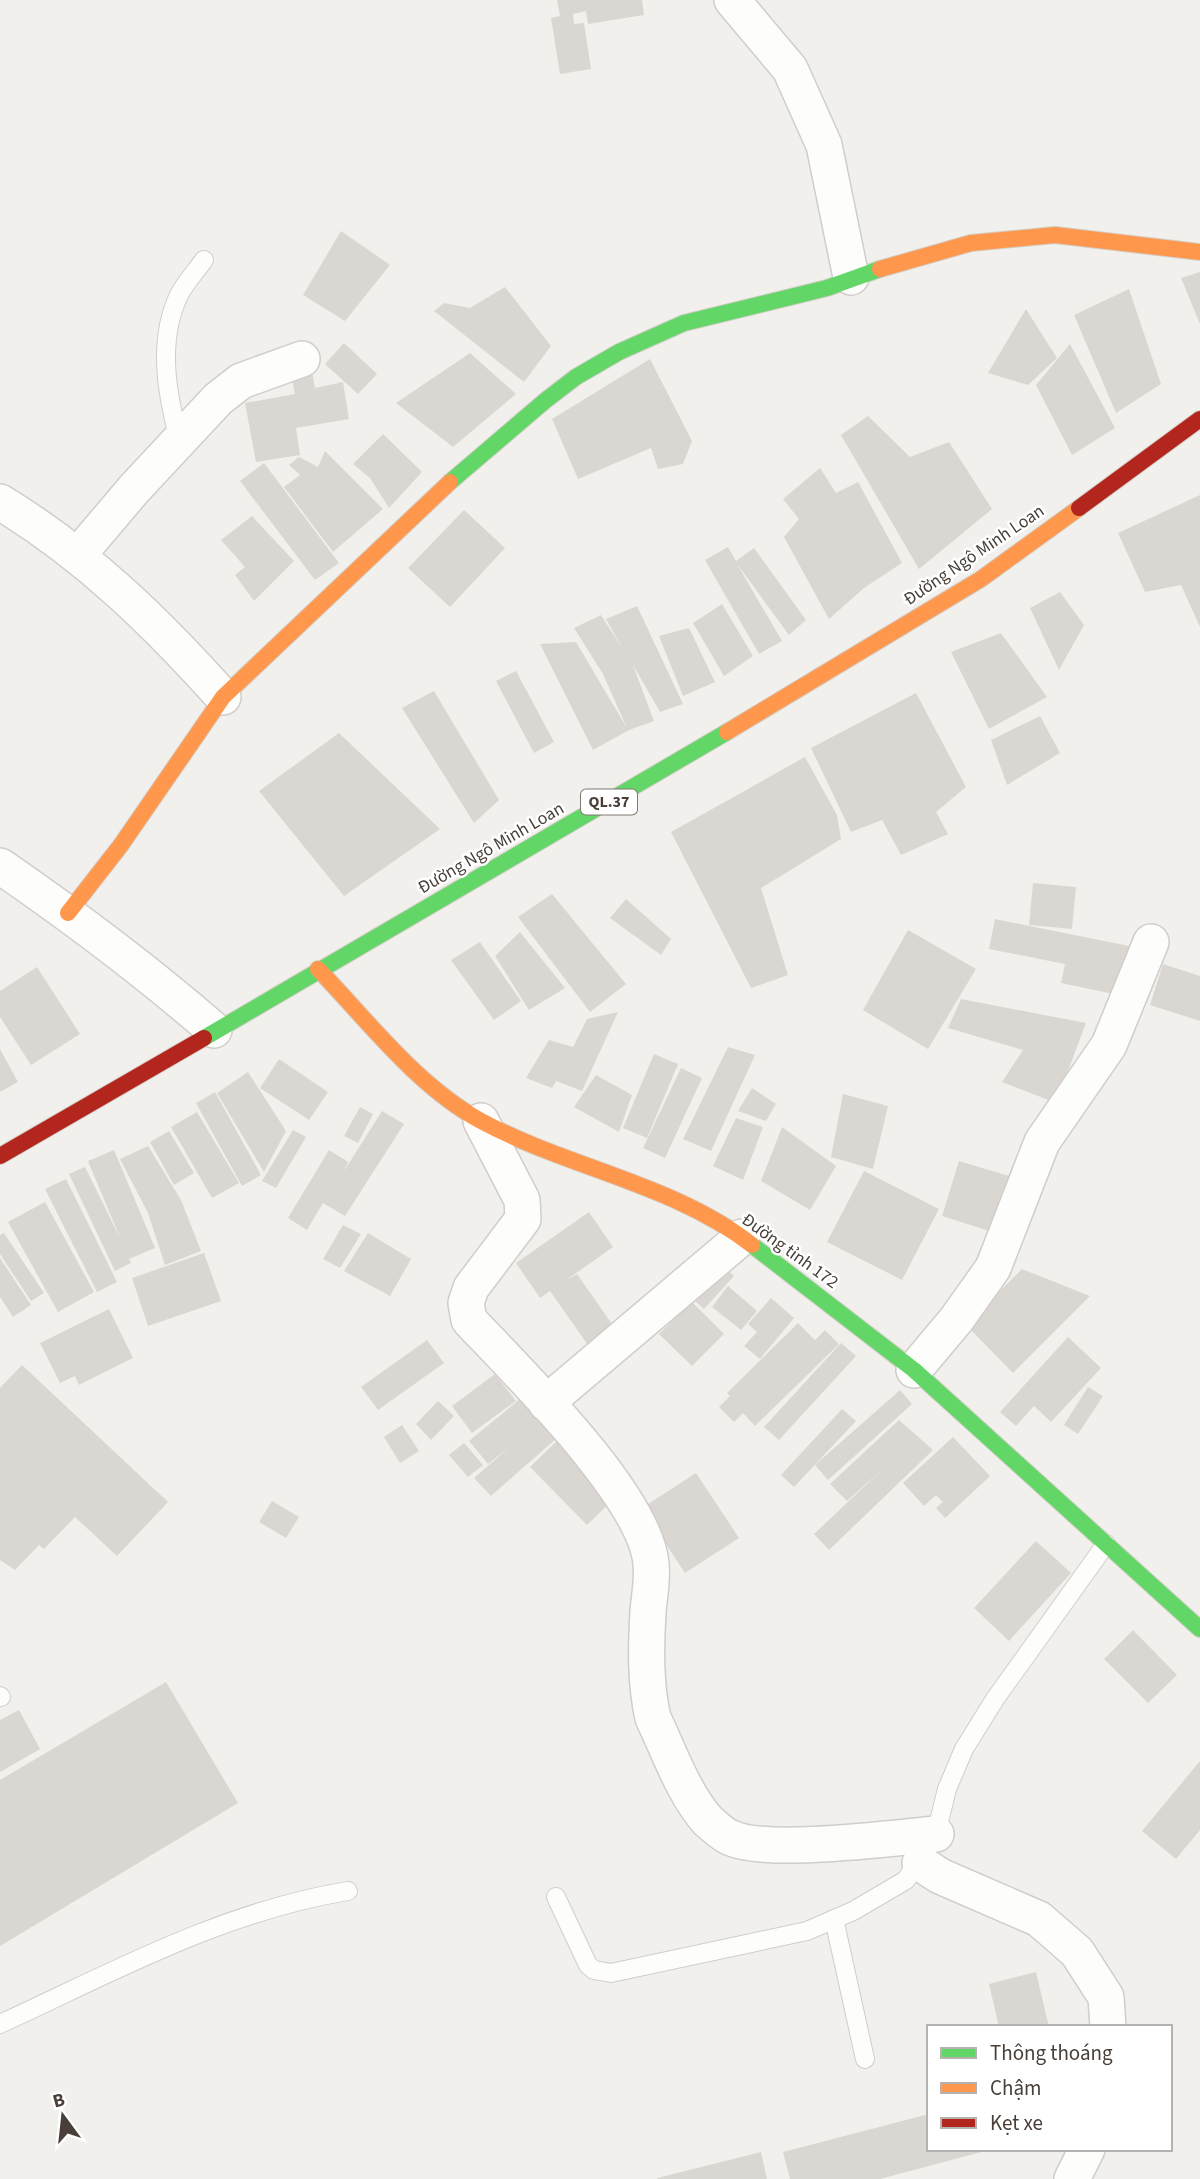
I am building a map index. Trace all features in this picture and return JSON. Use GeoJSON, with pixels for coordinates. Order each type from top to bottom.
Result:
{"type":"FeatureCollection","features":[{"type":"Feature","properties":{"kind":"main road"},"geometry":{"type":"LineString","coordinates":[[68,913],[121,845],[223,697],[438,493],[576,377],[619,352],[684,323],[827,288],[851,277],[971,243],[1055,234],[1200,252]]}},
{"type":"Feature","properties":{"kind":"main road","name":"Đường Ngô Minh Loan"},"geometry":{"type":"LineString","coordinates":[[0,1156],[318,969],[622,795],[981,579],[1200,419]]}},
{"type":"Feature","properties":{"kind":"main road","name":"Đường tỉnh 172"},"geometry":{"type":"LineString","coordinates":[[318,969],[426,1082],[481,1121],[698,1212],[742,1237],[914,1370],[1200,1629]]}},
{"type":"Feature","properties":{"kind":"street"},"geometry":{"type":"LineString","coordinates":[[732,0],[790,69],[824,145],[851,277]]}},
{"type":"Feature","properties":{"kind":"street"},"geometry":{"type":"LineString","coordinates":[[79,554],[218,399],[241,381],[302,359]]}},
{"type":"Feature","properties":{"kind":"street"},"geometry":{"type":"LineString","coordinates":[[0,502],[79,554],[167,634],[223,697]]}},
{"type":"Feature","properties":{"kind":"street"},"geometry":{"type":"LineString","coordinates":[[0,866],[68,913],[165,987],[214,1030]]}},
{"type":"Feature","properties":{"kind":"street"},"geometry":{"type":"LineString","coordinates":[[914,1370],[956,1320],[993,1268],[1042,1142],[1109,1045],[1151,942]]}},
{"type":"Feature","properties":{"kind":"street"},"geometry":{"type":"LineString","coordinates":[[481,1121],[525,1210],[523,1219],[471,1288],[466,1303],[469,1320],[546,1403],[625,1499],[645,1542],[651,1563],[646,1652],[653,1718],[696,1805],[710,1823],[729,1838],[750,1843],[928,1848],[940,1876],[1039,1919],[1077,1952],[1106,1997],[1108,2025]]}},
{"type":"Feature","properties":{"kind":"street"},"geometry":{"type":"LineString","coordinates":[[546,1403],[742,1237]]}},
{"type":"Feature","properties":{"kind":"street"},"geometry":{"type":"LineString","coordinates":[[1072,2179],[1086,2151]]}},
{"type":"Feature","properties":{"kind":"lane"},"geometry":{"type":"LineString","coordinates":[[179,440],[166,389],[169,331],[179,295],[204,260]]}},
{"type":"Feature","properties":{"kind":"lane"},"geometry":{"type":"LineString","coordinates":[[556,1896],[584,1959],[594,1970],[602,1973],[807,1931],[906,1880],[928,1848],[947,1789],[964,1749],[995,1699],[1106,1544]]}},
{"type":"Feature","properties":{"kind":"lane"},"geometry":{"type":"LineString","coordinates":[[0,2024],[176,1942],[300,1899],[348,1892]]}},
{"type":"Feature","properties":{"kind":"lane"},"geometry":{"type":"LineString","coordinates":[[834,1919],[865,2059]]}},
{"type":"Feature","properties":{"kind":"building"},"geometry":{"type":"Polygon","coordinates":[[[557,0],[642,0],[644,15],[588,24],[586,11],[573,14],[574,24],[584,23],[591,69],[560,74],[551,18],[560,16],[557,0]]]}},
{"type":"Feature","properties":{"kind":"building"},"geometry":{"type":"Polygon","coordinates":[[[341,231],[390,265],[345,321],[303,295],[341,231]]]}},
{"type":"Feature","properties":{"kind":"building"},"geometry":{"type":"Polygon","coordinates":[[[1200,272],[1200,324],[1181,278],[1200,272]]]}},
{"type":"Feature","properties":{"kind":"building"},"geometry":{"type":"Polygon","coordinates":[[[505,287],[551,346],[524,382],[434,311],[444,303],[470,308],[505,287]]]}},
{"type":"Feature","properties":{"kind":"building"},"geometry":{"type":"Polygon","coordinates":[[[1129,289],[1161,384],[1116,413],[1074,315],[1129,289]]]}},
{"type":"Feature","properties":{"kind":"building"},"geometry":{"type":"Polygon","coordinates":[[[1026,309],[1057,358],[1028,385],[988,373],[1026,309]]]}},
{"type":"Feature","properties":{"kind":"building"},"geometry":{"type":"Polygon","coordinates":[[[344,343],[377,374],[358,394],[325,364],[344,343]]]}},
{"type":"Feature","properties":{"kind":"building"},"geometry":{"type":"Polygon","coordinates":[[[1070,344],[1115,428],[1072,455],[1036,385],[1070,344]]]}},
{"type":"Feature","properties":{"kind":"building"},"geometry":{"type":"Polygon","coordinates":[[[470,353],[516,394],[453,447],[396,403],[470,353]]]}},
{"type":"Feature","properties":{"kind":"building"},"geometry":{"type":"Polygon","coordinates":[[[650,359],[692,441],[683,464],[658,469],[651,448],[578,479],[552,419],[650,359]]]}},
{"type":"Feature","properties":{"kind":"building"},"geometry":{"type":"Polygon","coordinates":[[[312,371],[315,388],[343,382],[349,419],[296,428],[300,455],[256,462],[245,403],[295,394],[291,374],[312,371]]]}},
{"type":"Feature","properties":{"kind":"building"},"geometry":{"type":"Polygon","coordinates":[[[868,416],[910,457],[949,442],[992,509],[919,569],[841,435],[868,416]]]}},
{"type":"Feature","properties":{"kind":"building"},"geometry":{"type":"Polygon","coordinates":[[[383,434],[422,472],[389,508],[370,478],[353,464],[383,434]]]}},
{"type":"Feature","properties":{"kind":"building"},"geometry":{"type":"Polygon","coordinates":[[[325,451],[383,509],[333,552],[284,487],[300,475],[289,465],[299,457],[318,467],[325,451]]]}},
{"type":"Feature","properties":{"kind":"building"},"geometry":{"type":"Polygon","coordinates":[[[264,463],[339,563],[315,580],[240,481],[264,463]]]}},
{"type":"Feature","properties":{"kind":"building"},"geometry":{"type":"Polygon","coordinates":[[[820,468],[836,493],[858,482],[902,563],[864,588],[829,619],[784,537],[799,519],[783,499],[820,468]]]}},
{"type":"Feature","properties":{"kind":"building"},"geometry":{"type":"Polygon","coordinates":[[[1200,495],[1200,627],[1181,585],[1145,592],[1118,533],[1200,495]]]}},
{"type":"Feature","properties":{"kind":"building"},"geometry":{"type":"Polygon","coordinates":[[[464,510],[505,548],[450,607],[408,568],[464,510]]]}},
{"type":"Feature","properties":{"kind":"building"},"geometry":{"type":"Polygon","coordinates":[[[252,516],[294,561],[254,601],[235,575],[245,567],[221,540],[252,516]]]}},
{"type":"Feature","properties":{"kind":"building"},"geometry":{"type":"Polygon","coordinates":[[[728,547],[736,561],[754,548],[806,620],[789,635],[737,564],[782,641],[759,654],[705,560],[728,547]]]}},
{"type":"Feature","properties":{"kind":"building"},"geometry":{"type":"Polygon","coordinates":[[[1060,592],[1084,625],[1059,670],[1030,608],[1060,592]]]}},
{"type":"Feature","properties":{"kind":"building"},"geometry":{"type":"Polygon","coordinates":[[[722,604],[753,656],[724,676],[693,623],[722,604]]]}},
{"type":"Feature","properties":{"kind":"building"},"geometry":{"type":"Polygon","coordinates":[[[637,606],[683,704],[660,712],[633,665],[654,721],[629,730],[593,750],[540,644],[576,642],[627,728],[603,674],[574,628],[601,615],[622,648],[606,619],[637,606]]]}},
{"type":"Feature","properties":{"kind":"building"},"geometry":{"type":"Polygon","coordinates":[[[689,628],[715,682],[683,696],[659,636],[689,628]]]}},
{"type":"Feature","properties":{"kind":"building"},"geometry":{"type":"Polygon","coordinates":[[[1001,633],[1047,697],[989,729],[951,652],[1001,633]]]}},
{"type":"Feature","properties":{"kind":"building"},"geometry":{"type":"Polygon","coordinates":[[[516,671],[554,742],[534,753],[496,681],[516,671]]]}},
{"type":"Feature","properties":{"kind":"building"},"geometry":{"type":"Polygon","coordinates":[[[434,691],[499,800],[474,823],[402,708],[434,691]]]}},
{"type":"Feature","properties":{"kind":"building"},"geometry":{"type":"Polygon","coordinates":[[[916,693],[966,787],[936,812],[948,834],[901,855],[882,820],[851,832],[811,748],[916,693]]]}},
{"type":"Feature","properties":{"kind":"building"},"geometry":{"type":"Polygon","coordinates":[[[1040,716],[1060,753],[1007,785],[991,740],[1040,716]]]}},
{"type":"Feature","properties":{"kind":"building"},"geometry":{"type":"Polygon","coordinates":[[[339,733],[440,829],[344,896],[259,791],[339,733]]]}},
{"type":"Feature","properties":{"kind":"building"},"geometry":{"type":"Polygon","coordinates":[[[805,757],[837,815],[841,839],[761,888],[788,975],[751,988],[671,832],[805,757]]]}},
{"type":"Feature","properties":{"kind":"building"},"geometry":{"type":"Polygon","coordinates":[[[1033,883],[1076,887],[1072,929],[1029,925],[1033,883]]]}},
{"type":"Feature","properties":{"kind":"building"},"geometry":{"type":"Polygon","coordinates":[[[552,894],[626,984],[590,1012],[518,917],[552,894]]]}},
{"type":"Feature","properties":{"kind":"building"},"geometry":{"type":"Polygon","coordinates":[[[626,899],[671,939],[661,955],[610,918],[626,899]]]}},
{"type":"Feature","properties":{"kind":"building"},"geometry":{"type":"Polygon","coordinates":[[[995,919],[1134,947],[1123,996],[1061,983],[1065,964],[989,949],[995,919]]]}},
{"type":"Feature","properties":{"kind":"building"},"geometry":{"type":"Polygon","coordinates":[[[908,930],[976,969],[928,1049],[863,1010],[908,930]]]}},
{"type":"Feature","properties":{"kind":"building"},"geometry":{"type":"Polygon","coordinates":[[[520,932],[565,988],[529,1010],[495,956],[520,932]]]}},
{"type":"Feature","properties":{"kind":"building"},"geometry":{"type":"Polygon","coordinates":[[[480,942],[521,1001],[494,1020],[451,960],[480,942]]]}},
{"type":"Feature","properties":{"kind":"building"},"geometry":{"type":"Polygon","coordinates":[[[1163,964],[1200,976],[1200,1021],[1150,1005],[1163,964]]]}},
{"type":"Feature","properties":{"kind":"building"},"geometry":{"type":"Polygon","coordinates":[[[37,967],[80,1034],[31,1065],[0,1017],[0,991],[37,967]]]}},
{"type":"Feature","properties":{"kind":"building"},"geometry":{"type":"Polygon","coordinates":[[[961,999],[1086,1023],[1056,1103],[1002,1082],[1023,1050],[948,1028],[961,999]]]}},
{"type":"Feature","properties":{"kind":"building"},"geometry":{"type":"Polygon","coordinates":[[[618,1012],[582,1091],[556,1081],[552,1088],[526,1078],[549,1040],[573,1047],[587,1019],[618,1012]]]}},
{"type":"Feature","properties":{"kind":"building"},"geometry":{"type":"Polygon","coordinates":[[[728,1047],[755,1055],[711,1151],[683,1139],[728,1047]]]}},
{"type":"Feature","properties":{"kind":"building"},"geometry":{"type":"Polygon","coordinates":[[[0,1049],[18,1082],[0,1092],[0,1049]]]}},
{"type":"Feature","properties":{"kind":"building"},"geometry":{"type":"Polygon","coordinates":[[[654,1054],[678,1064],[647,1138],[623,1128],[654,1054]]]}},
{"type":"Feature","properties":{"kind":"building"},"geometry":{"type":"Polygon","coordinates":[[[279,1059],[328,1092],[309,1120],[260,1088],[279,1059]]]}},
{"type":"Feature","properties":{"kind":"building"},"geometry":{"type":"Polygon","coordinates":[[[681,1068],[702,1078],[665,1158],[643,1148],[681,1068]]]}},
{"type":"Feature","properties":{"kind":"building"},"geometry":{"type":"Polygon","coordinates":[[[248,1072],[286,1131],[264,1172],[217,1093],[248,1072]]]}},
{"type":"Feature","properties":{"kind":"building"},"geometry":{"type":"Polygon","coordinates":[[[596,1075],[632,1095],[619,1132],[574,1107],[596,1075]]]}},
{"type":"Feature","properties":{"kind":"building"},"geometry":{"type":"Polygon","coordinates":[[[752,1088],[776,1104],[766,1121],[738,1111],[752,1088]]]}},
{"type":"Feature","properties":{"kind":"building"},"geometry":{"type":"Polygon","coordinates":[[[215,1092],[261,1175],[242,1186],[196,1103],[215,1092]]]}},
{"type":"Feature","properties":{"kind":"building"},"geometry":{"type":"Polygon","coordinates":[[[843,1094],[888,1106],[873,1169],[831,1157],[843,1094]]]}},
{"type":"Feature","properties":{"kind":"building"},"geometry":{"type":"Polygon","coordinates":[[[360,1107],[373,1114],[358,1143],[344,1136],[360,1107]]]}},
{"type":"Feature","properties":{"kind":"building"},"geometry":{"type":"Polygon","coordinates":[[[382,1111],[404,1124],[345,1216],[323,1203],[307,1230],[288,1218],[329,1150],[348,1162],[344,1171],[382,1111]]]}},
{"type":"Feature","properties":{"kind":"building"},"geometry":{"type":"Polygon","coordinates":[[[197,1112],[239,1183],[212,1198],[171,1127],[197,1112]]]}},
{"type":"Feature","properties":{"kind":"building"},"geometry":{"type":"Polygon","coordinates":[[[736,1118],[763,1127],[743,1180],[713,1166],[736,1118]]]}},
{"type":"Feature","properties":{"kind":"building"},"geometry":{"type":"Polygon","coordinates":[[[782,1127],[836,1166],[810,1210],[761,1181],[782,1127]]]}},
{"type":"Feature","properties":{"kind":"building"},"geometry":{"type":"Polygon","coordinates":[[[293,1130],[306,1137],[276,1188],[262,1181],[293,1130]]]}},
{"type":"Feature","properties":{"kind":"building"},"geometry":{"type":"Polygon","coordinates":[[[169,1131],[194,1173],[174,1185],[150,1142],[169,1131]]]}},
{"type":"Feature","properties":{"kind":"building"},"geometry":{"type":"Polygon","coordinates":[[[148,1146],[181,1200],[201,1251],[165,1265],[148,1213],[120,1159],[148,1146]]]}},
{"type":"Feature","properties":{"kind":"building"},"geometry":{"type":"Polygon","coordinates":[[[114,1150],[155,1248],[129,1259],[131,1263],[115,1271],[69,1174],[85,1167],[121,1240],[88,1161],[114,1150]]]}},
{"type":"Feature","properties":{"kind":"building"},"geometry":{"type":"Polygon","coordinates":[[[959,1161],[1016,1178],[999,1234],[942,1216],[959,1161]]]}},
{"type":"Feature","properties":{"kind":"building"},"geometry":{"type":"Polygon","coordinates":[[[864,1171],[939,1209],[902,1280],[827,1242],[864,1171]]]}},
{"type":"Feature","properties":{"kind":"building"},"geometry":{"type":"Polygon","coordinates":[[[66,1179],[117,1282],[97,1292],[45,1189],[66,1179]]]}},
{"type":"Feature","properties":{"kind":"building"},"geometry":{"type":"Polygon","coordinates":[[[45,1202],[94,1292],[58,1312],[8,1222],[45,1202]]]}},
{"type":"Feature","properties":{"kind":"building"},"geometry":{"type":"Polygon","coordinates":[[[589,1212],[613,1247],[565,1281],[577,1274],[621,1337],[595,1355],[550,1291],[540,1298],[516,1263],[589,1212]]]}},
{"type":"Feature","properties":{"kind":"building"},"geometry":{"type":"Polygon","coordinates":[[[343,1225],[361,1234],[340,1268],[323,1259],[343,1225]]]}},
{"type":"Feature","properties":{"kind":"building"},"geometry":{"type":"Polygon","coordinates":[[[4,1233],[44,1293],[31,1301],[0,1254],[0,1235],[4,1233]]]}},
{"type":"Feature","properties":{"kind":"building"},"geometry":{"type":"Polygon","coordinates":[[[368,1233],[411,1259],[390,1296],[344,1271],[368,1233]]]}},
{"type":"Feature","properties":{"kind":"building"},"geometry":{"type":"Polygon","coordinates":[[[204,1253],[221,1301],[148,1326],[132,1278],[204,1253]]]}},
{"type":"Feature","properties":{"kind":"building"},"geometry":{"type":"Polygon","coordinates":[[[0,1258],[31,1305],[13,1317],[0,1297],[0,1258]]]}},
{"type":"Feature","properties":{"kind":"building"},"geometry":{"type":"Polygon","coordinates":[[[724,1267],[734,1276],[704,1309],[694,1300],[724,1267]]]}},
{"type":"Feature","properties":{"kind":"building"},"geometry":{"type":"Polygon","coordinates":[[[1022,1269],[1090,1296],[1013,1373],[966,1325],[1022,1269]]]}},
{"type":"Feature","properties":{"kind":"building"},"geometry":{"type":"Polygon","coordinates":[[[728,1286],[757,1311],[741,1330],[712,1307],[728,1286]]]}},
{"type":"Feature","properties":{"kind":"building"},"geometry":{"type":"Polygon","coordinates":[[[771,1298],[794,1318],[760,1359],[744,1346],[757,1332],[748,1324],[771,1298]]]}},
{"type":"Feature","properties":{"kind":"building"},"geometry":{"type":"Polygon","coordinates":[[[692,1302],[724,1334],[692,1366],[659,1334],[692,1302]]]}},
{"type":"Feature","properties":{"kind":"building"},"geometry":{"type":"Polygon","coordinates":[[[109,1309],[133,1358],[79,1385],[75,1376],[60,1383],[40,1343],[109,1309]]]}},
{"type":"Feature","properties":{"kind":"building"},"geometry":{"type":"Polygon","coordinates":[[[798,1323],[815,1340],[825,1330],[839,1344],[755,1426],[743,1413],[734,1422],[719,1407],[730,1396],[727,1393],[798,1323]]]}},
{"type":"Feature","properties":{"kind":"building"},"geometry":{"type":"Polygon","coordinates":[[[1068,1337],[1101,1368],[1051,1422],[1034,1406],[1016,1426],[1000,1412],[1068,1337]]]}},
{"type":"Feature","properties":{"kind":"building"},"geometry":{"type":"Polygon","coordinates":[[[427,1340],[444,1363],[378,1410],[361,1387],[427,1340]]]}},
{"type":"Feature","properties":{"kind":"building"},"geometry":{"type":"Polygon","coordinates":[[[841,1343],[856,1356],[779,1440],[764,1427],[841,1343]]]}},
{"type":"Feature","properties":{"kind":"building"},"geometry":{"type":"Polygon","coordinates":[[[22,1365],[168,1502],[117,1556],[75,1517],[44,1549],[39,1545],[15,1570],[0,1560],[0,1388],[22,1365]]]}},
{"type":"Feature","properties":{"kind":"building"},"geometry":{"type":"Polygon","coordinates":[[[495,1374],[516,1401],[472,1433],[452,1406],[495,1374]]]}},
{"type":"Feature","properties":{"kind":"building"},"geometry":{"type":"Polygon","coordinates":[[[1088,1387],[1103,1396],[1078,1434],[1064,1425],[1088,1387]]]}},
{"type":"Feature","properties":{"kind":"building"},"geometry":{"type":"Polygon","coordinates":[[[900,1390],[912,1404],[828,1480],[815,1465],[900,1390]]]}},
{"type":"Feature","properties":{"kind":"building"},"geometry":{"type":"Polygon","coordinates":[[[526,1394],[557,1438],[491,1496],[474,1478],[511,1446],[488,1464],[469,1441],[526,1394]]]}},
{"type":"Feature","properties":{"kind":"building"},"geometry":{"type":"Polygon","coordinates":[[[438,1401],[454,1416],[431,1440],[416,1424],[438,1401]]]}},
{"type":"Feature","properties":{"kind":"building"},"geometry":{"type":"Polygon","coordinates":[[[842,1409],[856,1421],[794,1487],[781,1475],[842,1409]]]}},
{"type":"Feature","properties":{"kind":"building"},"geometry":{"type":"Polygon","coordinates":[[[899,1420],[933,1450],[829,1550],[814,1534],[884,1468],[847,1501],[830,1484],[899,1420]]]}},
{"type":"Feature","properties":{"kind":"building"},"geometry":{"type":"Polygon","coordinates":[[[402,1425],[419,1451],[400,1463],[384,1437],[402,1425]]]}},
{"type":"Feature","properties":{"kind":"building"},"geometry":{"type":"Polygon","coordinates":[[[561,1437],[618,1495],[587,1525],[530,1467],[561,1437]]]}},
{"type":"Feature","properties":{"kind":"building"},"geometry":{"type":"Polygon","coordinates":[[[953,1437],[990,1476],[945,1518],[936,1508],[943,1502],[936,1495],[924,1506],[903,1483],[953,1437]]]}},
{"type":"Feature","properties":{"kind":"building"},"geometry":{"type":"Polygon","coordinates":[[[464,1443],[483,1465],[468,1477],[449,1455],[464,1443]]]}},
{"type":"Feature","properties":{"kind":"building"},"geometry":{"type":"Polygon","coordinates":[[[696,1473],[739,1538],[685,1573],[642,1508],[696,1473]]]}},
{"type":"Feature","properties":{"kind":"building"},"geometry":{"type":"Polygon","coordinates":[[[272,1501],[299,1517],[286,1538],[259,1522],[272,1501]]]}},
{"type":"Feature","properties":{"kind":"building"},"geometry":{"type":"Polygon","coordinates":[[[1036,1541],[1071,1573],[1009,1641],[974,1608],[1036,1541]]]}},
{"type":"Feature","properties":{"kind":"building"},"geometry":{"type":"Polygon","coordinates":[[[1133,1630],[1177,1675],[1148,1703],[1104,1659],[1133,1630]]]}},
{"type":"Feature","properties":{"kind":"building"},"geometry":{"type":"Polygon","coordinates":[[[166,1682],[238,1803],[0,1946],[0,1780],[166,1682]]]}},
{"type":"Feature","properties":{"kind":"building"},"geometry":{"type":"Polygon","coordinates":[[[19,1710],[40,1749],[0,1772],[0,1720],[19,1710]]]}},
{"type":"Feature","properties":{"kind":"building"},"geometry":{"type":"Polygon","coordinates":[[[1200,1761],[1200,1830],[1176,1859],[1142,1831],[1200,1761]]]}},
{"type":"Feature","properties":{"kind":"building"},"geometry":{"type":"Polygon","coordinates":[[[1036,1972],[1049,2025],[999,2025],[989,1984],[1036,1972]]]}},
{"type":"Feature","properties":{"kind":"building"},"geometry":{"type":"Polygon","coordinates":[[[927,2115],[927,2151],[985,2151],[880,2179],[790,2179],[783,2152],[927,2115]]]}},
{"type":"Feature","properties":{"kind":"building"},"geometry":{"type":"Polygon","coordinates":[[[761,2152],[767,2179],[657,2178],[761,2152]]]}},
{"type":"Feature","properties":{"kind":"traffic: fast"},"geometry":{"type":"LineString","coordinates":[[450,482],[546,400],[576,377],[619,352],[684,323],[827,288],[880,269]]}},
{"type":"Feature","properties":{"kind":"traffic: fast"},"geometry":{"type":"LineString","coordinates":[[204,1038],[727,732]]}},
{"type":"Feature","properties":{"kind":"traffic: fast"},"geometry":{"type":"LineString","coordinates":[[752,1245],[914,1370],[1200,1629]]}},
{"type":"Feature","properties":{"kind":"traffic: slow"},"geometry":{"type":"LineString","coordinates":[[880,269],[971,243],[1055,235],[1200,252]]}},
{"type":"Feature","properties":{"kind":"traffic: slow"},"geometry":{"type":"LineString","coordinates":[[68,913],[121,845],[223,697],[450,482]]}},
{"type":"Feature","properties":{"kind":"traffic: slow"},"geometry":{"type":"LineString","coordinates":[[727,732],[981,579],[1079,508]]}},
{"type":"Feature","properties":{"kind":"traffic: slow"},"geometry":{"type":"LineString","coordinates":[[318,969],[414,1071],[458,1107],[514,1137],[689,1206],[752,1245]]}},
{"type":"Feature","properties":{"kind":"traffic: jam"},"geometry":{"type":"LineString","coordinates":[[1079,508],[1200,419]]}},
{"type":"Feature","properties":{"kind":"traffic: jam"},"geometry":{"type":"LineString","coordinates":[[0,1156],[204,1038]]}}]}
